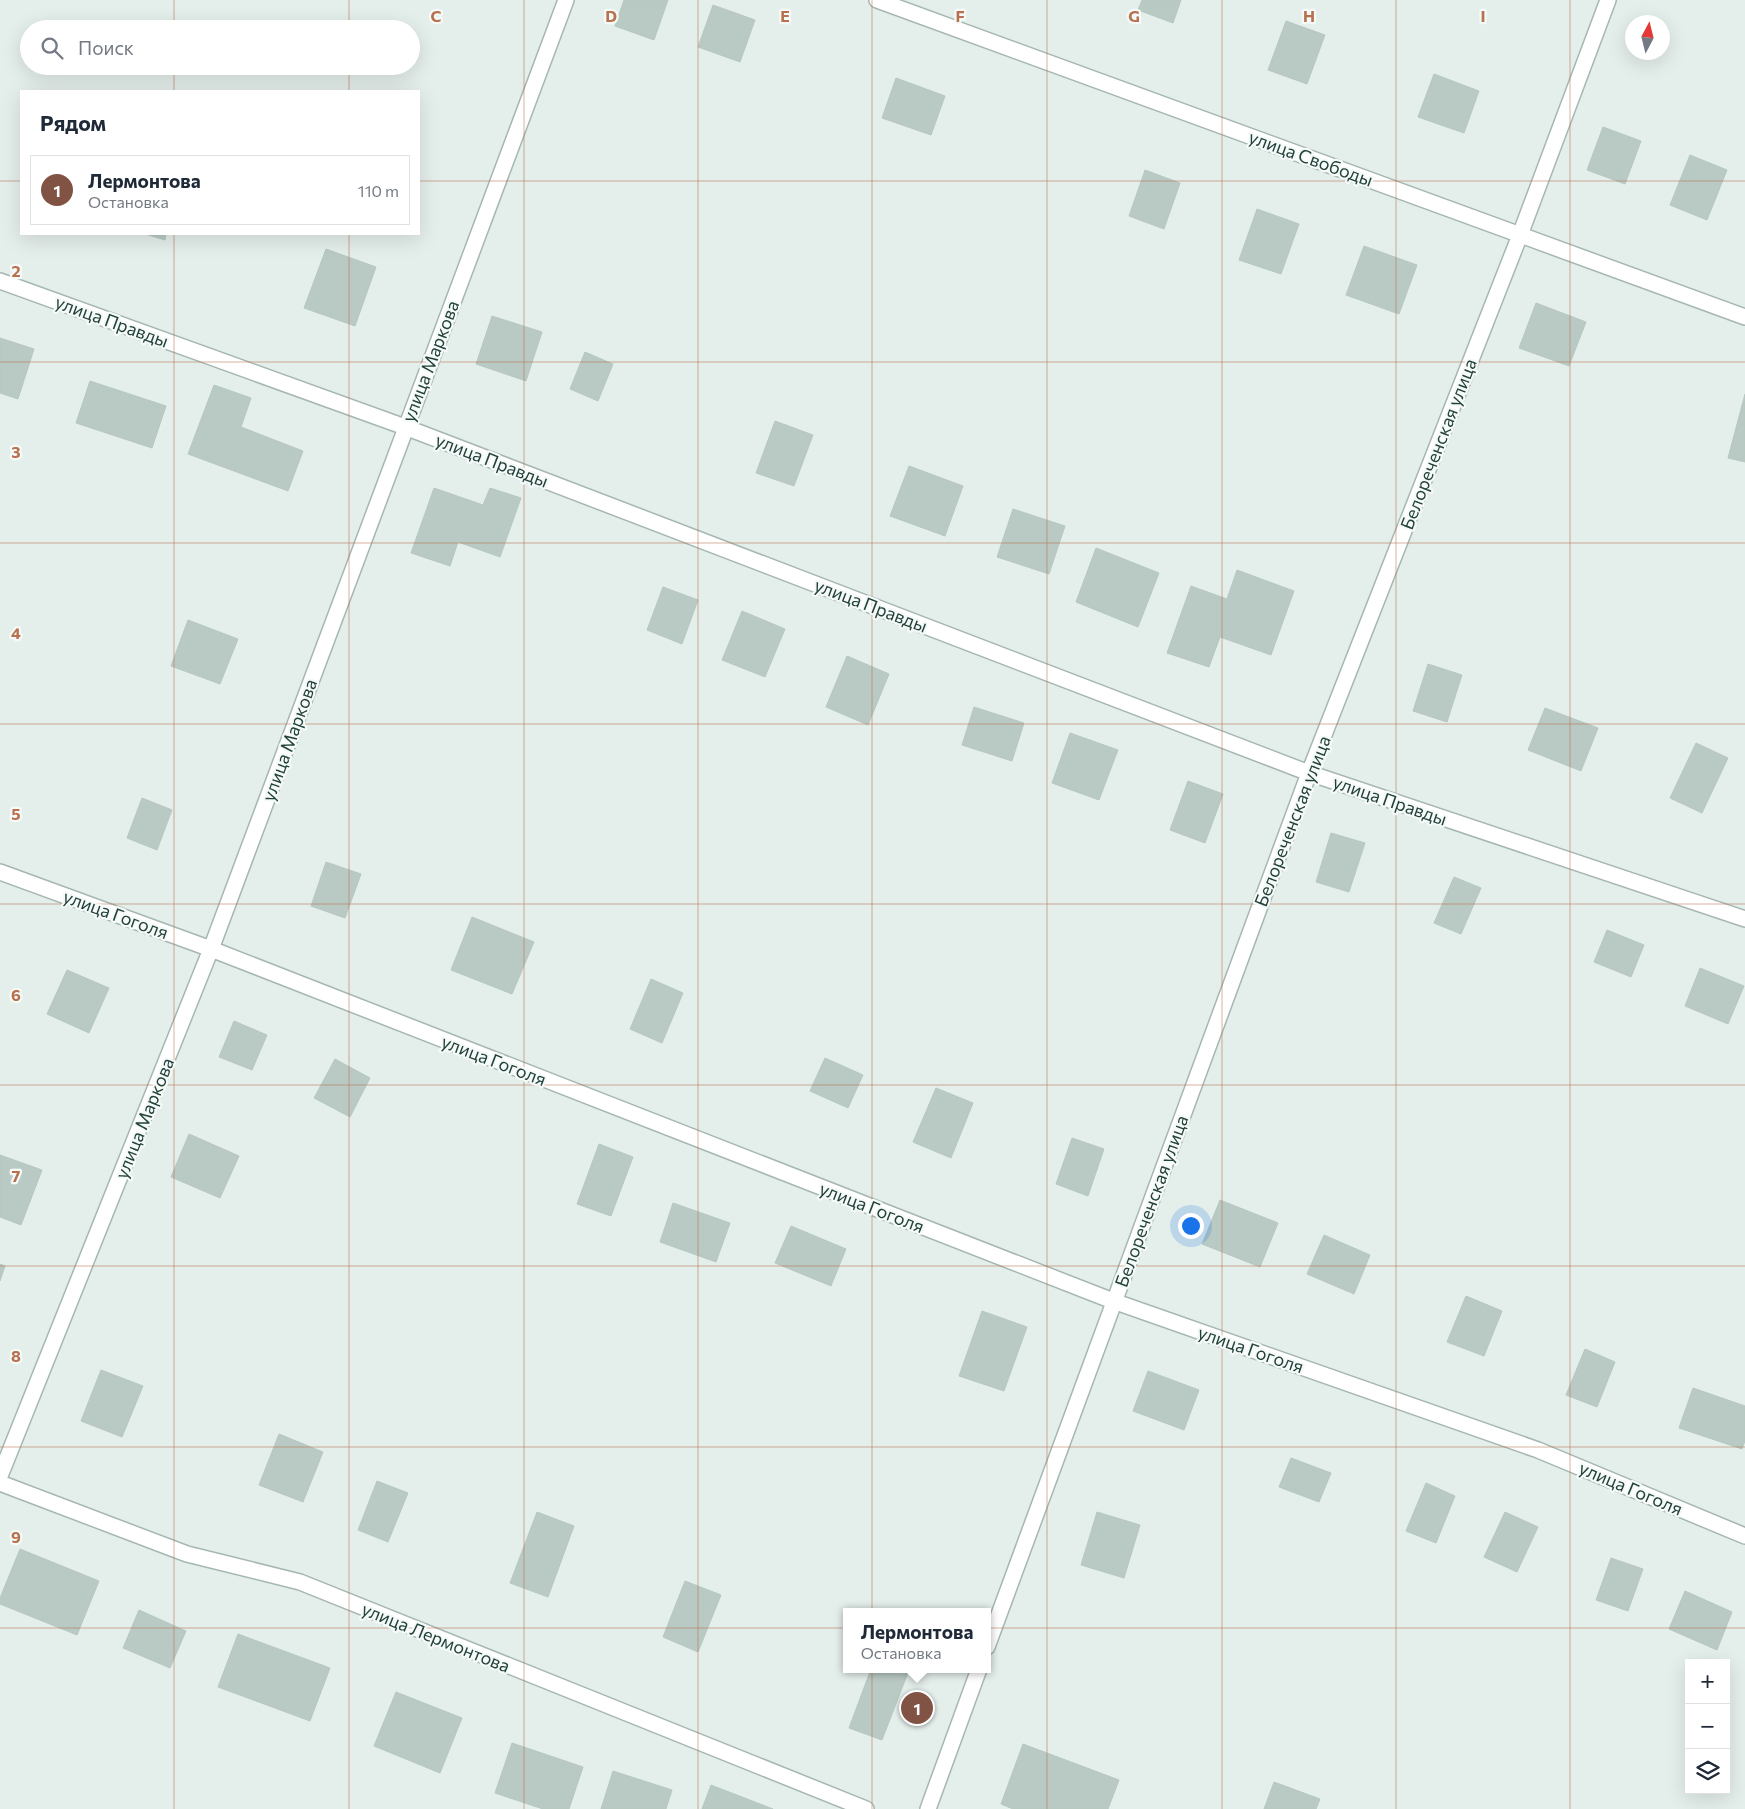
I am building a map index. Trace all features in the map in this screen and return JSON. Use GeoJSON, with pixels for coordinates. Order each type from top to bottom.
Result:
{"type":"FeatureCollection","features":[{"type":"Feature","properties":{"kind":"street","name":"улица Маркова"},"geometry":{"type":"LineString","coordinates":[[0,1476],[212,949],[566,0]]}},
{"type":"Feature","properties":{"kind":"street","name":"улица Свободы"},"geometry":{"type":"LineString","coordinates":[[876,0],[1745,317]]}},
{"type":"Feature","properties":{"kind":"street","name":"Белореченская улица"},"geometry":{"type":"LineString","coordinates":[[991,1636],[1309,773],[1520,235],[1608,0]]}},
{"type":"Feature","properties":{"kind":"street","name":"улица Правды"},"geometry":{"type":"LineString","coordinates":[[0,281],[406,427],[1309,773],[1745,919]]}},
{"type":"Feature","properties":{"kind":"street","name":"улица Гоголя"},"geometry":{"type":"LineString","coordinates":[[0,872],[212,949],[1114,1301],[1538,1450],[1745,1536]]}},
{"type":"Feature","properties":{"kind":"street","name":"улица Лермонтова"},"geometry":{"type":"LineString","coordinates":[[0,1483],[187,1554],[300,1582],[866,1809]]}},
{"type":"Feature","properties":{"kind":"street"},"geometry":{"type":"LineString","coordinates":[[928,1809],[978,1673]]}},
{"type":"Feature","properties":{"kind":"building"},"geometry":{"type":"Polygon","coordinates":[[[624,0],[668,0],[654,40],[615,26],[624,0]]]}},
{"type":"Feature","properties":{"kind":"building"},"geometry":{"type":"Polygon","coordinates":[[[1142,0],[1181,0],[1173,23],[1138,10],[1142,0]]]}},
{"type":"Feature","properties":{"kind":"building"},"geometry":{"type":"Polygon","coordinates":[[[713,5],[755,20],[740,62],[698,47],[713,5]]]}},
{"type":"Feature","properties":{"kind":"building"},"geometry":{"type":"Polygon","coordinates":[[[1286,21],[1325,35],[1307,84],[1268,70],[1286,21]]]}},
{"type":"Feature","properties":{"kind":"building"},"geometry":{"type":"Polygon","coordinates":[[[1434,74],[1479,91],[1464,133],[1418,117],[1434,74]]]}},
{"type":"Feature","properties":{"kind":"building"},"geometry":{"type":"Polygon","coordinates":[[[896,78],[945,96],[931,135],[882,118],[896,78]]]}},
{"type":"Feature","properties":{"kind":"building"},"geometry":{"type":"Polygon","coordinates":[[[1603,127],[1641,141],[1625,184],[1587,170],[1603,127]]]}},
{"type":"Feature","properties":{"kind":"building"},"geometry":{"type":"Polygon","coordinates":[[[1690,155],[1727,170],[1707,220],[1670,205],[1690,155]]]}},
{"type":"Feature","properties":{"kind":"building"},"geometry":{"type":"Polygon","coordinates":[[[1145,170],[1180,183],[1164,229],[1129,216],[1145,170]]]}},
{"type":"Feature","properties":{"kind":"building"},"geometry":{"type":"Polygon","coordinates":[[[1257,209],[1299,224],[1281,274],[1239,260],[1257,209]]]}},
{"type":"Feature","properties":{"kind":"building"},"geometry":{"type":"Polygon","coordinates":[[[148,235],[166,235],[165,240],[148,235]]]}},
{"type":"Feature","properties":{"kind":"building"},"geometry":{"type":"Polygon","coordinates":[[[1364,246],[1417,265],[1399,314],[1346,295],[1364,246]]]}},
{"type":"Feature","properties":{"kind":"building"},"geometry":{"type":"Polygon","coordinates":[[[326,249],[376,267],[355,326],[304,308],[326,249]]]}},
{"type":"Feature","properties":{"kind":"building"},"geometry":{"type":"Polygon","coordinates":[[[1536,303],[1586,322],[1569,366],[1519,348],[1536,303]]]}},
{"type":"Feature","properties":{"kind":"building"},"geometry":{"type":"Polygon","coordinates":[[[492,316],[542,332],[526,381],[476,364],[492,316]]]}},
{"type":"Feature","properties":{"kind":"building"},"geometry":{"type":"Polygon","coordinates":[[[0,338],[34,349],[18,399],[0,393],[0,338]]]}},
{"type":"Feature","properties":{"kind":"building"},"geometry":{"type":"Polygon","coordinates":[[[585,352],[613,364],[598,401],[570,389],[585,352]]]}},
{"type":"Feature","properties":{"kind":"building"},"geometry":{"type":"Polygon","coordinates":[[[90,381],[166,406],[152,448],[76,423],[90,381]]]}},
{"type":"Feature","properties":{"kind":"building"},"geometry":{"type":"Polygon","coordinates":[[[214,385],[251,398],[241,427],[303,451],[288,491],[188,454],[214,385]]]}},
{"type":"Feature","properties":{"kind":"building"},"geometry":{"type":"Polygon","coordinates":[[[1745,394],[1745,462],[1728,458],[1745,394]]]}},
{"type":"Feature","properties":{"kind":"building"},"geometry":{"type":"Polygon","coordinates":[[[775,421],[813,435],[794,486],[756,473],[775,421]]]}},
{"type":"Feature","properties":{"kind":"building"},"geometry":{"type":"Polygon","coordinates":[[[909,466],[963,486],[945,536],[890,516],[909,466]]]}},
{"type":"Feature","properties":{"kind":"building"},"geometry":{"type":"Polygon","coordinates":[[[434,488],[483,505],[490,488],[521,498],[500,557],[458,542],[450,566],[411,553],[434,488]]]}},
{"type":"Feature","properties":{"kind":"building"},"geometry":{"type":"Polygon","coordinates":[[[1013,509],[1065,526],[1049,574],[997,557],[1013,509]]]}},
{"type":"Feature","properties":{"kind":"building"},"geometry":{"type":"Polygon","coordinates":[[[1096,548],[1159,573],[1138,627],[1076,602],[1096,548]]]}},
{"type":"Feature","properties":{"kind":"building"},"geometry":{"type":"Polygon","coordinates":[[[1237,570],[1294,591],[1271,655],[1220,637],[1209,667],[1167,653],[1191,586],[1227,599],[1237,570]]]}},
{"type":"Feature","properties":{"kind":"building"},"geometry":{"type":"Polygon","coordinates":[[[663,587],[698,600],[682,644],[647,630],[663,587]]]}},
{"type":"Feature","properties":{"kind":"building"},"geometry":{"type":"Polygon","coordinates":[[[742,611],[785,629],[765,677],[722,660],[742,611]]]}},
{"type":"Feature","properties":{"kind":"building"},"geometry":{"type":"Polygon","coordinates":[[[188,620],[238,639],[220,684],[171,666],[188,620]]]}},
{"type":"Feature","properties":{"kind":"building"},"geometry":{"type":"Polygon","coordinates":[[[847,656],[889,674],[868,725],[826,707],[847,656]]]}},
{"type":"Feature","properties":{"kind":"building"},"geometry":{"type":"Polygon","coordinates":[[[1428,664],[1462,675],[1447,722],[1413,711],[1428,664]]]}},
{"type":"Feature","properties":{"kind":"building"},"geometry":{"type":"Polygon","coordinates":[[[974,707],[1024,723],[1012,761],[962,745],[974,707]]]}},
{"type":"Feature","properties":{"kind":"building"},"geometry":{"type":"Polygon","coordinates":[[[1545,708],[1598,728],[1581,771],[1528,750],[1545,708]]]}},
{"type":"Feature","properties":{"kind":"building"},"geometry":{"type":"Polygon","coordinates":[[[1070,733],[1118,750],[1099,800],[1052,783],[1070,733]]]}},
{"type":"Feature","properties":{"kind":"building"},"geometry":{"type":"Polygon","coordinates":[[[1696,743],[1728,758],[1702,813],[1670,798],[1696,743]]]}},
{"type":"Feature","properties":{"kind":"building"},"geometry":{"type":"Polygon","coordinates":[[[1188,781],[1223,794],[1205,843],[1170,830],[1188,781]]]}},
{"type":"Feature","properties":{"kind":"building"},"geometry":{"type":"Polygon","coordinates":[[[142,798],[172,810],[157,850],[127,838],[142,798]]]}},
{"type":"Feature","properties":{"kind":"building"},"geometry":{"type":"Polygon","coordinates":[[[1331,833],[1365,843],[1349,892],[1316,882],[1331,833]]]}},
{"type":"Feature","properties":{"kind":"building"},"geometry":{"type":"Polygon","coordinates":[[[326,862],[361,874],[345,918],[311,906],[326,862]]]}},
{"type":"Feature","properties":{"kind":"building"},"geometry":{"type":"Polygon","coordinates":[[[1454,877],[1481,888],[1461,934],[1434,923],[1454,877]]]}},
{"type":"Feature","properties":{"kind":"building"},"geometry":{"type":"Polygon","coordinates":[[[472,917],[534,942],[512,994],[451,970],[472,917]]]}},
{"type":"Feature","properties":{"kind":"building"},"geometry":{"type":"Polygon","coordinates":[[[1607,930],[1644,945],[1631,977],[1594,962],[1607,930]]]}},
{"type":"Feature","properties":{"kind":"building"},"geometry":{"type":"Polygon","coordinates":[[[1700,968],[1744,986],[1728,1024],[1685,1006],[1700,968]]]}},
{"type":"Feature","properties":{"kind":"building"},"geometry":{"type":"Polygon","coordinates":[[[67,970],[109,988],[89,1033],[47,1014],[67,970]]]}},
{"type":"Feature","properties":{"kind":"building"},"geometry":{"type":"Polygon","coordinates":[[[651,979],[683,993],[662,1043],[630,1029],[651,979]]]}},
{"type":"Feature","properties":{"kind":"building"},"geometry":{"type":"Polygon","coordinates":[[[234,1021],[267,1035],[252,1070],[219,1057],[234,1021]]]}},
{"type":"Feature","properties":{"kind":"building"},"geometry":{"type":"Polygon","coordinates":[[[825,1058],[863,1075],[848,1108],[810,1091],[825,1058]]]}},
{"type":"Feature","properties":{"kind":"building"},"geometry":{"type":"Polygon","coordinates":[[[335,1059],[370,1078],[350,1117],[314,1098],[335,1059]]]}},
{"type":"Feature","properties":{"kind":"building"},"geometry":{"type":"Polygon","coordinates":[[[936,1088],[973,1103],[951,1158],[913,1142],[936,1088]]]}},
{"type":"Feature","properties":{"kind":"building"},"geometry":{"type":"Polygon","coordinates":[[[189,1134],[239,1156],[220,1198],[171,1177],[189,1134]]]}},
{"type":"Feature","properties":{"kind":"building"},"geometry":{"type":"Polygon","coordinates":[[[1072,1138],[1104,1149],[1088,1196],[1056,1184],[1072,1138]]]}},
{"type":"Feature","properties":{"kind":"building"},"geometry":{"type":"Polygon","coordinates":[[[599,1144],[633,1157],[611,1216],[577,1204],[599,1144]]]}},
{"type":"Feature","properties":{"kind":"building"},"geometry":{"type":"Polygon","coordinates":[[[0,1155],[42,1170],[21,1225],[0,1217],[0,1155]]]}},
{"type":"Feature","properties":{"kind":"building"},"geometry":{"type":"Polygon","coordinates":[[[1220,1200],[1278,1223],[1260,1267],[1202,1244],[1220,1200]]]}},
{"type":"Feature","properties":{"kind":"building"},"geometry":{"type":"Polygon","coordinates":[[[673,1203],[730,1223],[716,1262],[660,1242],[673,1203]]]}},
{"type":"Feature","properties":{"kind":"building"},"geometry":{"type":"Polygon","coordinates":[[[791,1226],[846,1249],[831,1286],[775,1263],[791,1226]]]}},
{"type":"Feature","properties":{"kind":"building"},"geometry":{"type":"Polygon","coordinates":[[[1324,1235],[1370,1255],[1354,1294],[1307,1274],[1324,1235]]]}},
{"type":"Feature","properties":{"kind":"building"},"geometry":{"type":"Polygon","coordinates":[[[0,1264],[5,1266],[0,1281],[0,1264]]]}},
{"type":"Feature","properties":{"kind":"building"},"geometry":{"type":"Polygon","coordinates":[[[1466,1296],[1502,1311],[1484,1356],[1447,1342],[1466,1296]]]}},
{"type":"Feature","properties":{"kind":"building"},"geometry":{"type":"Polygon","coordinates":[[[982,1311],[1027,1327],[1004,1391],[959,1376],[982,1311]]]}},
{"type":"Feature","properties":{"kind":"building"},"geometry":{"type":"Polygon","coordinates":[[[1585,1349],[1615,1362],[1597,1407],[1566,1395],[1585,1349]]]}},
{"type":"Feature","properties":{"kind":"building"},"geometry":{"type":"Polygon","coordinates":[[[101,1370],[143,1386],[122,1437],[81,1421],[101,1370]]]}},
{"type":"Feature","properties":{"kind":"building"},"geometry":{"type":"Polygon","coordinates":[[[1148,1371],[1199,1390],[1184,1430],[1133,1411],[1148,1371]]]}},
{"type":"Feature","properties":{"kind":"building"},"geometry":{"type":"Polygon","coordinates":[[[1693,1388],[1745,1406],[1745,1441],[1742,1449],[1679,1428],[1693,1388]]]}},
{"type":"Feature","properties":{"kind":"building"},"geometry":{"type":"Polygon","coordinates":[[[279,1434],[323,1452],[303,1502],[259,1485],[279,1434]]]}},
{"type":"Feature","properties":{"kind":"building"},"geometry":{"type":"Polygon","coordinates":[[[1291,1458],[1331,1473],[1319,1502],[1279,1487],[1291,1458]]]}},
{"type":"Feature","properties":{"kind":"building"},"geometry":{"type":"Polygon","coordinates":[[[377,1481],[408,1493],[388,1542],[358,1530],[377,1481]]]}},
{"type":"Feature","properties":{"kind":"building"},"geometry":{"type":"Polygon","coordinates":[[[1426,1483],[1455,1496],[1436,1543],[1406,1531],[1426,1483]]]}},
{"type":"Feature","properties":{"kind":"building"},"geometry":{"type":"Polygon","coordinates":[[[537,1512],[574,1526],[548,1597],[510,1583],[537,1512]]]}},
{"type":"Feature","properties":{"kind":"building"},"geometry":{"type":"Polygon","coordinates":[[[1097,1512],[1140,1525],[1124,1578],[1081,1565],[1097,1512]]]}},
{"type":"Feature","properties":{"kind":"building"},"geometry":{"type":"Polygon","coordinates":[[[1505,1512],[1538,1527],[1517,1572],[1484,1557],[1505,1512]]]}},
{"type":"Feature","properties":{"kind":"building"},"geometry":{"type":"Polygon","coordinates":[[[20,1549],[99,1581],[77,1635],[0,1604],[0,1598],[20,1549]]]}},
{"type":"Feature","properties":{"kind":"building"},"geometry":{"type":"Polygon","coordinates":[[[1611,1558],[1643,1569],[1628,1611],[1596,1600],[1611,1558]]]}},
{"type":"Feature","properties":{"kind":"building"},"geometry":{"type":"Polygon","coordinates":[[[685,1581],[721,1595],[698,1652],[663,1637],[685,1581]]]}},
{"type":"Feature","properties":{"kind":"building"},"geometry":{"type":"Polygon","coordinates":[[[1685,1591],[1732,1612],[1717,1650],[1669,1629],[1685,1591]]]}},
{"type":"Feature","properties":{"kind":"building"},"geometry":{"type":"Polygon","coordinates":[[[139,1610],[186,1631],[170,1668],[123,1648],[139,1610]]]}},
{"type":"Feature","properties":{"kind":"building"},"geometry":{"type":"Polygon","coordinates":[[[238,1634],[330,1668],[310,1721],[218,1687],[238,1634]]]}},
{"type":"Feature","properties":{"kind":"building"},"geometry":{"type":"Polygon","coordinates":[[[870,1673],[908,1673],[882,1740],[849,1728],[870,1673]]]}},
{"type":"Feature","properties":{"kind":"building"},"geometry":{"type":"Polygon","coordinates":[[[396,1692],[462,1718],[440,1773],[374,1746],[396,1692]]]}},
{"type":"Feature","properties":{"kind":"building"},"geometry":{"type":"Polygon","coordinates":[[[512,1743],[583,1767],[569,1809],[543,1809],[495,1793],[512,1743]]]}},
{"type":"Feature","properties":{"kind":"building"},"geometry":{"type":"Polygon","coordinates":[[[1023,1744],[1119,1780],[1108,1809],[1013,1809],[1001,1804],[1023,1744]]]}},
{"type":"Feature","properties":{"kind":"building"},"geometry":{"type":"Polygon","coordinates":[[[613,1771],[672,1790],[666,1809],[601,1809],[613,1771]]]}},
{"type":"Feature","properties":{"kind":"building"},"geometry":{"type":"Polygon","coordinates":[[[1274,1782],[1320,1799],[1316,1809],[1264,1809],[1274,1782]]]}},
{"type":"Feature","properties":{"kind":"building"},"geometry":{"type":"Polygon","coordinates":[[[711,1785],[773,1809],[702,1809],[711,1785]]]}},
{"type":"Feature","properties":{"kind":"place","name":"Лермонтова"},"geometry":{"type":"Point","coordinates":[917,1708]}}]}
